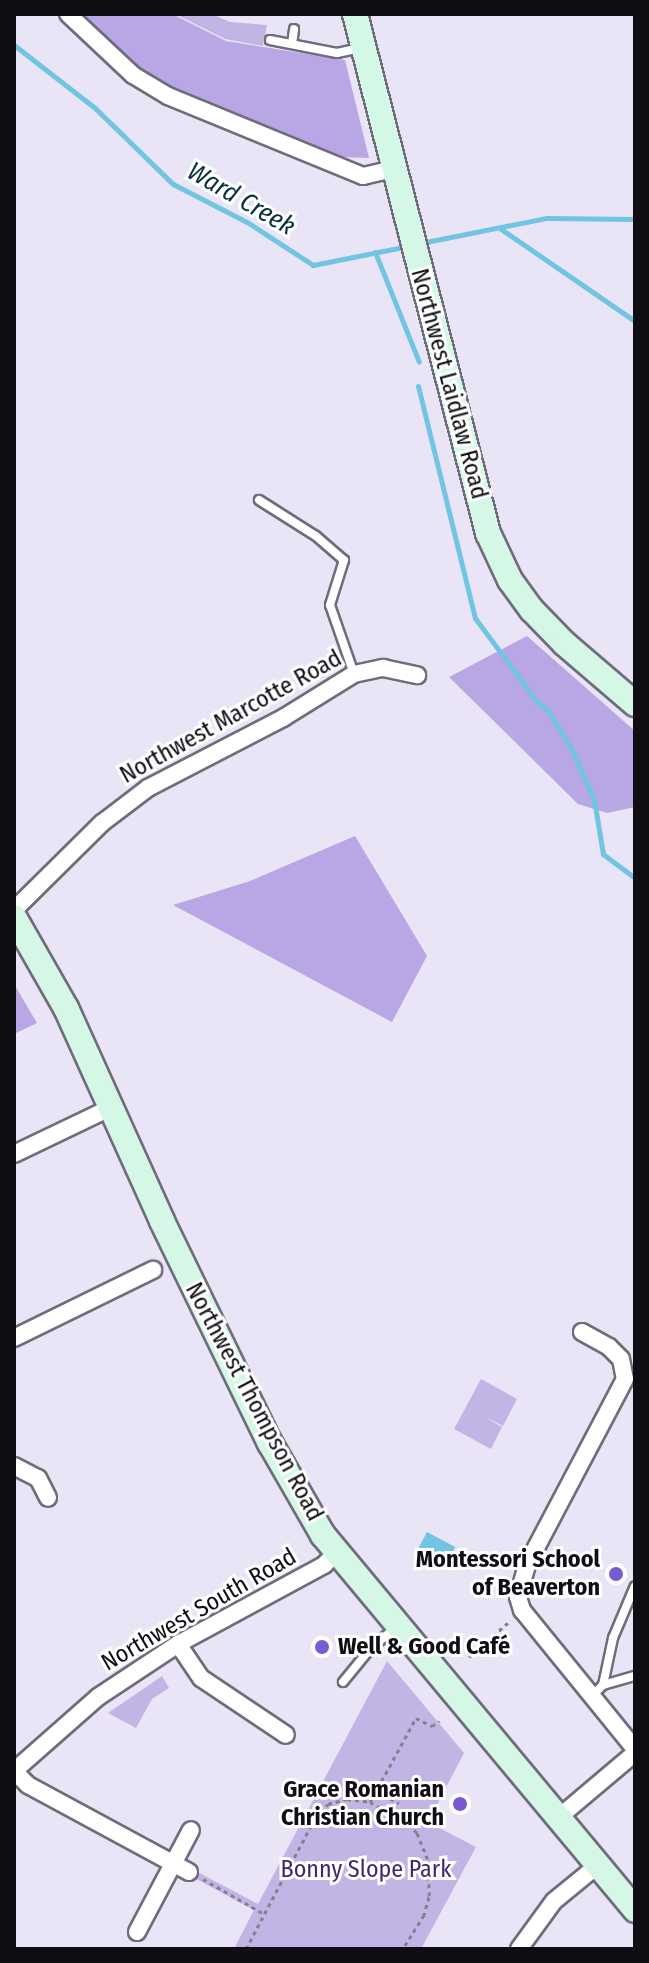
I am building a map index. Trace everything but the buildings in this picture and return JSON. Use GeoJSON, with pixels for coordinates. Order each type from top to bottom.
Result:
{"type":"FeatureCollection","features":[{"type":"Feature","properties":{"kind":"street"},"geometry":{"type":"LineString","coordinates":[[68,14],[133,75],[168,96],[363,176],[393,169]]}},
{"type":"Feature","properties":{"kind":"street","name":"Northwest Laidlaw Road"},"geometry":{"type":"LineString","coordinates":[[355,14],[361,48],[473,481],[502,566],[545,625],[635,704]]}},
{"type":"Feature","properties":{"kind":"street","name":"Northwest Marcotte Road"},"geometry":{"type":"LineString","coordinates":[[14,910],[102,823],[134,797],[283,718],[354,674],[383,668],[417,675]]}},
{"type":"Feature","properties":{"kind":"street","name":"Northwest Thompson Road"},"geometry":{"type":"LineString","coordinates":[[14,917],[59,995],[162,1221],[270,1443],[336,1553],[635,1910]]}},
{"type":"Feature","properties":{"kind":"street"},"geometry":{"type":"LineString","coordinates":[[14,1154],[112,1107]]}},
{"type":"Feature","properties":{"kind":"street"},"geometry":{"type":"LineString","coordinates":[[14,1338],[153,1270]]}},
{"type":"Feature","properties":{"kind":"street"},"geometry":{"type":"LineString","coordinates":[[558,1818],[635,1751],[598,1691],[522,1610],[518,1597],[520,1583],[625,1379],[628,1358],[582,1332]]}},
{"type":"Feature","properties":{"kind":"street"},"geometry":{"type":"LineString","coordinates":[[14,1466],[38,1478],[48,1498]]}},
{"type":"Feature","properties":{"kind":"street","name":"Northwest South Road"},"geometry":{"type":"LineString","coordinates":[[14,1771],[80,1710],[178,1644],[324,1565],[336,1553]]}},
{"type":"Feature","properties":{"kind":"street"},"geometry":{"type":"LineString","coordinates":[[178,1644],[194,1672],[207,1684],[286,1735]]}},
{"type":"Feature","properties":{"kind":"street"},"geometry":{"type":"LineString","coordinates":[[14,1771],[28,1785],[189,1872]]}},
{"type":"Feature","properties":{"kind":"street"},"geometry":{"type":"LineString","coordinates":[[137,1932],[191,1830]]}},
{"type":"Feature","properties":{"kind":"street"},"geometry":{"type":"LineString","coordinates":[[519,1949],[554,1901],[598,1865]]}},
{"type":"Feature","properties":{"kind":"lane"},"geometry":{"type":"LineString","coordinates":[[292,44],[294,29]]}},
{"type":"Feature","properties":{"kind":"lane"},"geometry":{"type":"LineString","coordinates":[[270,40],[337,53],[361,48]]}},
{"type":"Feature","properties":{"kind":"lane"},"geometry":{"type":"LineString","coordinates":[[259,500],[316,536],[344,560],[330,605],[354,674]]}},
{"type":"Feature","properties":{"kind":"lane"},"geometry":{"type":"LineString","coordinates":[[598,1691],[613,1638],[635,1586]]}},
{"type":"Feature","properties":{"kind":"lane"},"geometry":{"type":"LineString","coordinates":[[343,1682],[370,1649],[397,1627]]}},
{"type":"Feature","properties":{"kind":"lane"},"geometry":{"type":"LineString","coordinates":[[598,1691],[635,1676]]}},
{"type":"Feature","properties":{"kind":"path"},"geometry":{"type":"LineString","coordinates":[[469,1657],[522,1610]]}},
{"type":"Feature","properties":{"kind":"path"},"geometry":{"type":"LineString","coordinates":[[370,1802],[416,1718],[432,1726],[440,1721]]}},
{"type":"Feature","properties":{"kind":"path"},"geometry":{"type":"LineString","coordinates":[[376,1791],[399,1803]]}},
{"type":"Feature","properties":{"kind":"path"},"geometry":{"type":"LineString","coordinates":[[246,1949],[321,1809],[347,1799],[370,1802],[409,1824],[428,1860],[429,1897],[424,1915],[403,1949]]}},
{"type":"Feature","properties":{"kind":"path"},"geometry":{"type":"LineString","coordinates":[[189,1872],[264,1914]]}},
{"type":"Feature","properties":{"kind":"green space"},"geometry":{"type":"Polygon","coordinates":[[[175,14],[212,14],[230,22],[267,25],[263,46],[225,39],[175,14]]]}},
{"type":"Feature","properties":{"kind":"green space"},"geometry":{"type":"Polygon","coordinates":[[[481,1379],[517,1399],[503,1426],[483,1416],[502,1427],[491,1449],[454,1429],[481,1379]]]}},
{"type":"Feature","properties":{"kind":"green space","name":"Bonny Slope Park"},"geometry":{"type":"Polygon","coordinates":[[[387,1661],[464,1753],[428,1822],[476,1847],[421,1949],[234,1949],[254,1910],[189,1875],[192,1869],[258,1904],[387,1661]]]}},
{"type":"Feature","properties":{"kind":"green space"},"geometry":{"type":"Polygon","coordinates":[[[162,1676],[169,1688],[152,1699],[136,1728],[108,1713],[162,1676]]]}},
{"type":"Feature","properties":{"kind":"shaded area"},"geometry":{"type":"Polygon","coordinates":[[[73,14],[172,14],[226,41],[345,60],[369,158],[338,157],[195,104],[149,81],[73,14]]]}},
{"type":"Feature","properties":{"kind":"shaded area"},"geometry":{"type":"Polygon","coordinates":[[[527,636],[635,731],[635,807],[607,813],[578,804],[449,677],[527,636]]]}},
{"type":"Feature","properties":{"kind":"shaded area"},"geometry":{"type":"Polygon","coordinates":[[[355,836],[427,956],[392,1022],[173,905],[250,881],[355,836]]]}},
{"type":"Feature","properties":{"kind":"shaded area"},"geometry":{"type":"Polygon","coordinates":[[[14,984],[37,1023],[14,1034],[14,984]]]}},
{"type":"Feature","properties":{"kind":"water"},"geometry":{"type":"Polygon","coordinates":[[[427,1532],[455,1547],[446,1565],[418,1550],[427,1532]]]}},
{"type":"Feature","properties":{"kind":"waterway","name":"Ward Creek"},"geometry":{"type":"LineString","coordinates":[[14,45],[95,108],[173,184],[247,222],[313,265],[398,248]]}},
{"type":"Feature","properties":{"kind":"waterway","name":"Ward Creek"},"geometry":{"type":"LineString","coordinates":[[426,242],[546,218],[635,219]]}},
{"type":"Feature","properties":{"kind":"waterway"},"geometry":{"type":"LineString","coordinates":[[501,229],[635,321]]}},
{"type":"Feature","properties":{"kind":"waterway"},"geometry":{"type":"LineString","coordinates":[[375,252],[419,362]]}},
{"type":"Feature","properties":{"kind":"waterway"},"geometry":{"type":"LineString","coordinates":[[418,386],[475,618],[538,703],[546,708],[571,748],[594,800],[603,854],[635,878]]}},
{"type":"Feature","properties":{"kind":"place","name":"Montessori School of Beaverton"},"geometry":{"type":"Point","coordinates":[616,1574]}},
{"type":"Feature","properties":{"kind":"place","name":"Well & Good Café"},"geometry":{"type":"Point","coordinates":[322,1647]}},
{"type":"Feature","properties":{"kind":"place","name":"Grace Romanian Christian Church"},"geometry":{"type":"Point","coordinates":[460,1804]}}]}
